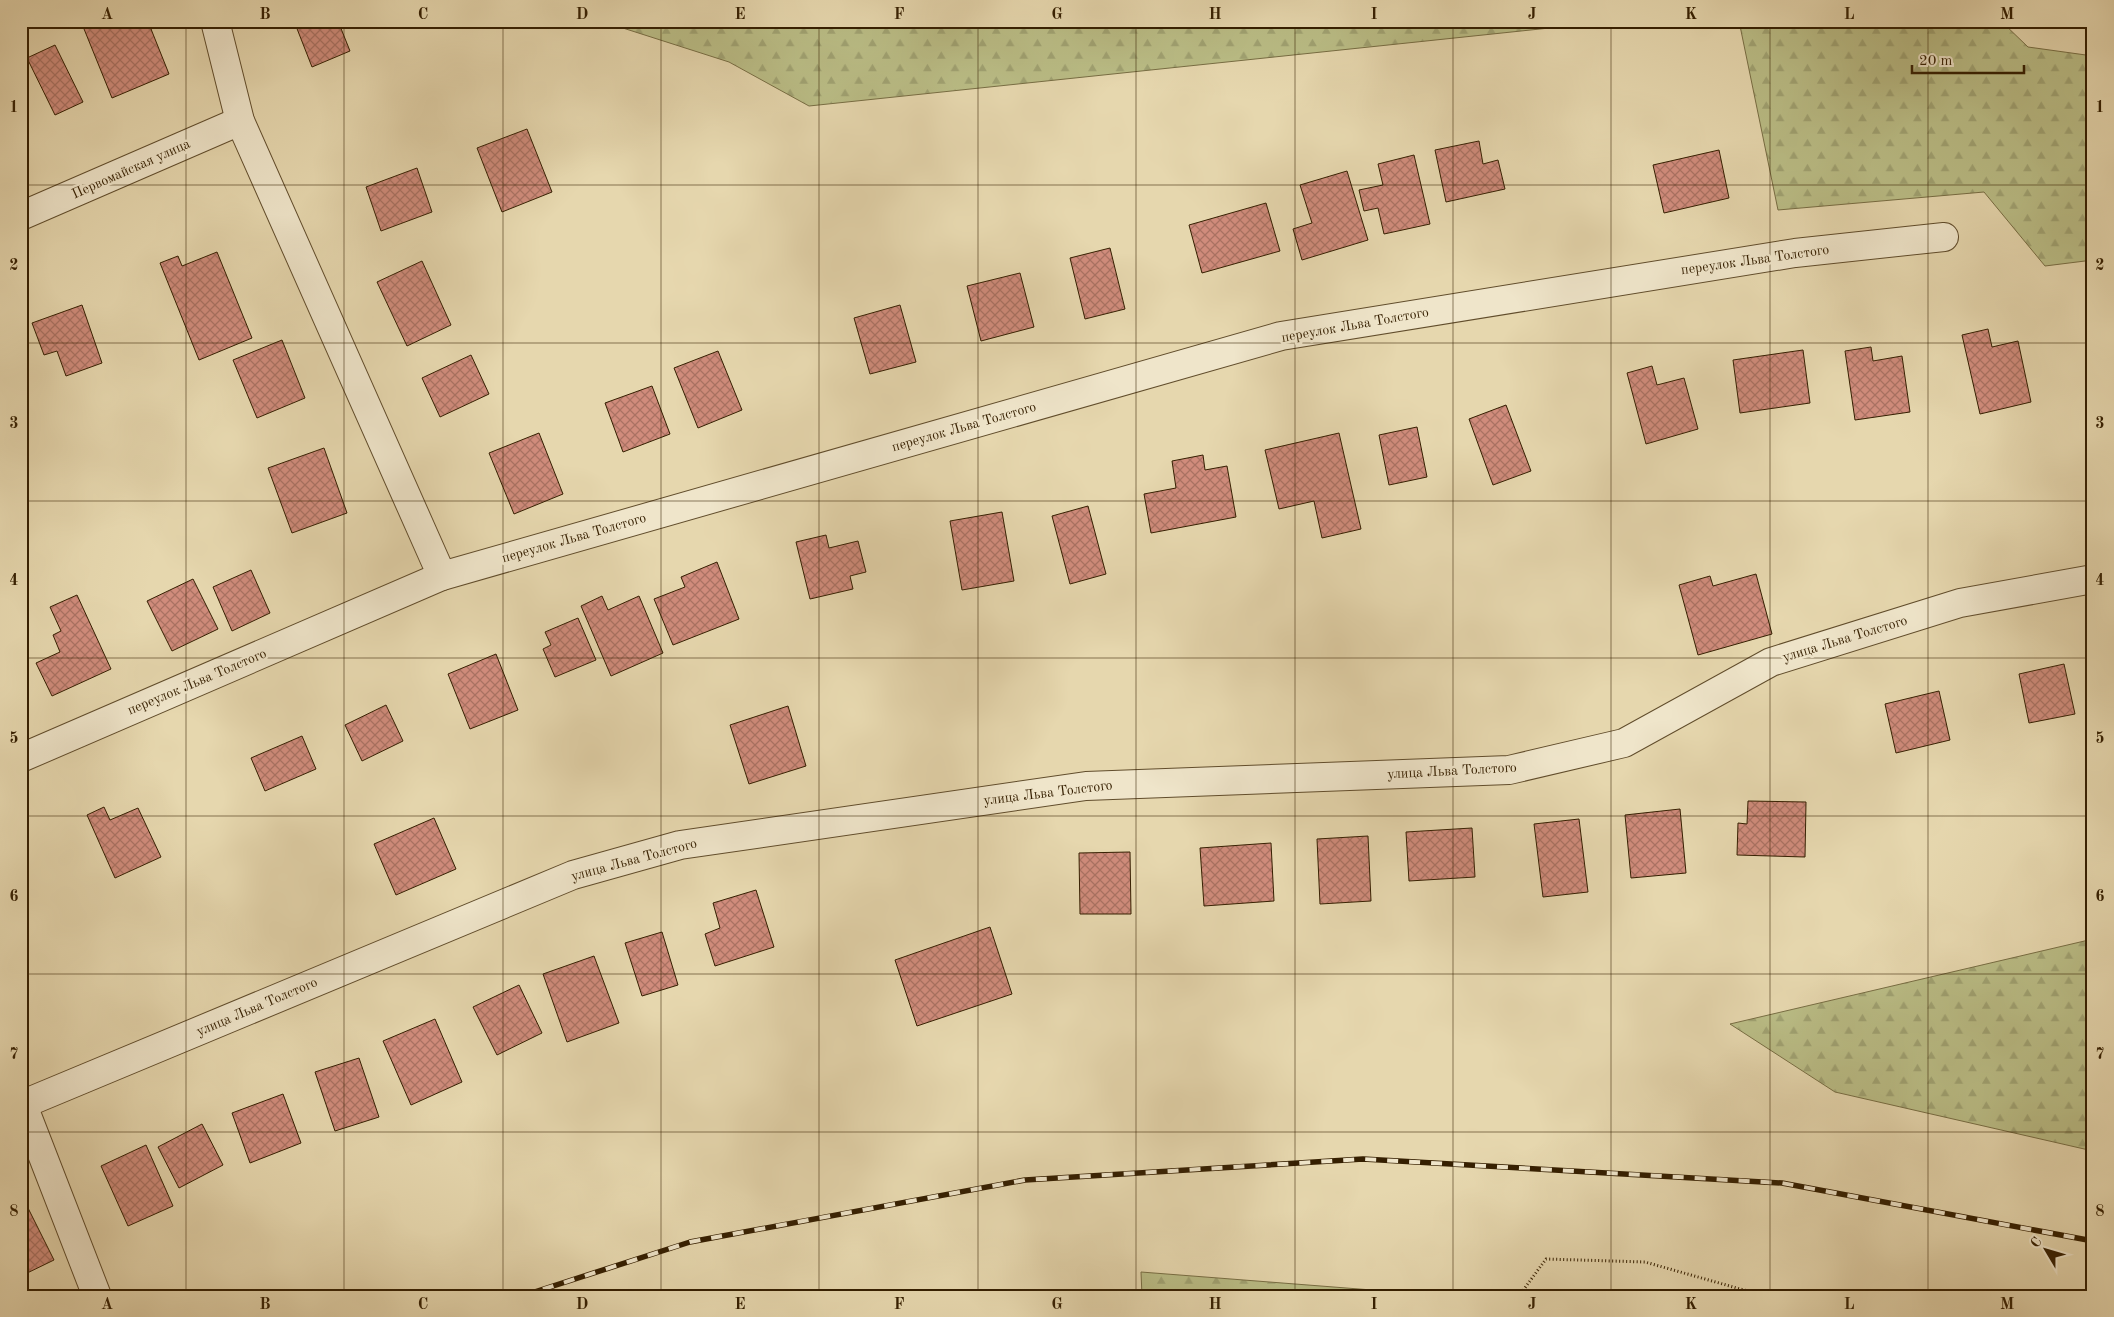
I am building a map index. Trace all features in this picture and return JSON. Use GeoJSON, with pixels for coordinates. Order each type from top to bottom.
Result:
{"type":"FeatureCollection","features":[{"type":"Feature","properties":{"kind":"street"},"geometry":{"type":"LineString","coordinates":[[215,21],[240,121],[442,576]]}},
{"type":"Feature","properties":{"kind":"street","name":"Первомайская улица"},"geometry":{"type":"LineString","coordinates":[[21,216],[240,121]]}},
{"type":"Feature","properties":{"kind":"street","name":"переулок Льва Толстого"},"geometry":{"type":"LineString","coordinates":[[21,758],[442,576],[1281,336],[1794,253],[1944,237]]}},
{"type":"Feature","properties":{"kind":"street","name":"улица Льва Толстого"},"geometry":{"type":"LineString","coordinates":[[22,1103],[573,875],[680,845],[1086,786],[1509,770],[1624,743],[1771,662],[1960,603],[2093,579]]}},
{"type":"Feature","properties":{"kind":"street"},"geometry":{"type":"LineString","coordinates":[[22,1103],[97,1296]]}},
{"type":"Feature","properties":{"kind":"path"},"geometry":{"type":"LineString","coordinates":[[1519,1296],[1546,1259],[1645,1262],[1765,1296]]}},
{"type":"Feature","properties":{"kind":"green space"},"geometry":{"type":"Polygon","coordinates":[[[601,21],[1616,21],[809,106],[729,62],[601,21]]]}},
{"type":"Feature","properties":{"kind":"green space"},"geometry":{"type":"Polygon","coordinates":[[[1739,21],[2001,21],[2028,47],[2093,56],[2093,260],[2045,266],[1984,192],[1778,210],[1739,21]]]}},
{"type":"Feature","properties":{"kind":"green space"},"geometry":{"type":"Polygon","coordinates":[[[2093,939],[2093,1151],[1835,1092],[1730,1024],[2093,939]]]}},
{"type":"Feature","properties":{"kind":"green space"},"geometry":{"type":"Polygon","coordinates":[[[1141,1272],[1449,1296],[1142,1296],[1141,1272]]]}},
{"type":"Feature","properties":{"kind":"building"},"geometry":{"type":"Polygon","coordinates":[[[89,21],[169,21],[151,29],[169,74],[112,98],[82,24],[89,21]]]}},
{"type":"Feature","properties":{"kind":"building"},"geometry":{"type":"Polygon","coordinates":[[[294,21],[338,21],[350,51],[312,67],[294,21]]]}},
{"type":"Feature","properties":{"kind":"building"},"geometry":{"type":"Polygon","coordinates":[[[55,45],[83,102],[55,115],[27,58],[55,45]]]}},
{"type":"Feature","properties":{"kind":"building"},"geometry":{"type":"Polygon","coordinates":[[[527,129],[552,192],[502,212],[477,148],[527,129]]]}},
{"type":"Feature","properties":{"kind":"building"},"geometry":{"type":"Polygon","coordinates":[[[1479,141],[1483,164],[1498,160],[1505,189],[1446,202],[1435,150],[1479,141]]]}},
{"type":"Feature","properties":{"kind":"building"},"geometry":{"type":"Polygon","coordinates":[[[1719,150],[1729,198],[1664,213],[1653,165],[1719,150]]]}},
{"type":"Feature","properties":{"kind":"building"},"geometry":{"type":"Polygon","coordinates":[[[1414,155],[1430,224],[1384,234],[1378,208],[1364,211],[1359,190],[1383,185],[1378,164],[1414,155]]]}},
{"type":"Feature","properties":{"kind":"building"},"geometry":{"type":"Polygon","coordinates":[[[417,168],[432,212],[381,231],[366,187],[417,168]]]}},
{"type":"Feature","properties":{"kind":"building"},"geometry":{"type":"Polygon","coordinates":[[[1347,171],[1368,240],[1302,260],[1293,229],[1312,223],[1300,185],[1347,171]]]}},
{"type":"Feature","properties":{"kind":"building"},"geometry":{"type":"Polygon","coordinates":[[[1266,203],[1280,251],[1202,273],[1189,225],[1266,203]]]}},
{"type":"Feature","properties":{"kind":"building"},"geometry":{"type":"Polygon","coordinates":[[[1110,248],[1125,309],[1085,319],[1070,258],[1110,248]]]}},
{"type":"Feature","properties":{"kind":"building"},"geometry":{"type":"Polygon","coordinates":[[[217,252],[252,338],[199,360],[160,263],[178,256],[182,266],[217,252]]]}},
{"type":"Feature","properties":{"kind":"building"},"geometry":{"type":"Polygon","coordinates":[[[422,261],[451,325],[407,346],[377,282],[422,261]]]}},
{"type":"Feature","properties":{"kind":"building"},"geometry":{"type":"Polygon","coordinates":[[[1020,273],[1034,327],[981,341],[967,286],[1020,273]]]}},
{"type":"Feature","properties":{"kind":"building"},"geometry":{"type":"Polygon","coordinates":[[[82,305],[102,363],[66,376],[57,351],[44,355],[32,323],[82,305]]]}},
{"type":"Feature","properties":{"kind":"building"},"geometry":{"type":"Polygon","coordinates":[[[900,305],[916,362],[870,374],[854,318],[900,305]]]}},
{"type":"Feature","properties":{"kind":"building"},"geometry":{"type":"Polygon","coordinates":[[[1988,329],[1992,347],[2018,341],[2031,402],[1980,414],[1962,335],[1988,329]]]}},
{"type":"Feature","properties":{"kind":"building"},"geometry":{"type":"Polygon","coordinates":[[[282,340],[305,398],[257,418],[233,360],[282,340]]]}},
{"type":"Feature","properties":{"kind":"building"},"geometry":{"type":"Polygon","coordinates":[[[1871,347],[1873,361],[1902,356],[1910,412],[1855,420],[1845,351],[1871,347]]]}},
{"type":"Feature","properties":{"kind":"building"},"geometry":{"type":"Polygon","coordinates":[[[1803,350],[1810,403],[1740,413],[1733,360],[1803,350]]]}},
{"type":"Feature","properties":{"kind":"building"},"geometry":{"type":"Polygon","coordinates":[[[718,351],[742,410],[698,428],[674,368],[718,351]]]}},
{"type":"Feature","properties":{"kind":"building"},"geometry":{"type":"Polygon","coordinates":[[[471,355],[489,394],[440,417],[422,378],[471,355]]]}},
{"type":"Feature","properties":{"kind":"building"},"geometry":{"type":"Polygon","coordinates":[[[1652,366],[1657,385],[1684,378],[1698,429],[1646,444],[1627,373],[1652,366]]]}},
{"type":"Feature","properties":{"kind":"building"},"geometry":{"type":"Polygon","coordinates":[[[652,386],[670,434],[623,452],[605,403],[652,386]]]}},
{"type":"Feature","properties":{"kind":"building"},"geometry":{"type":"Polygon","coordinates":[[[1506,405],[1531,471],[1493,485],[1469,419],[1506,405]]]}},
{"type":"Feature","properties":{"kind":"building"},"geometry":{"type":"Polygon","coordinates":[[[1417,427],[1427,477],[1389,485],[1379,435],[1417,427]]]}},
{"type":"Feature","properties":{"kind":"building"},"geometry":{"type":"Polygon","coordinates":[[[539,433],[563,494],[514,514],[489,453],[539,433]]]}},
{"type":"Feature","properties":{"kind":"building"},"geometry":{"type":"Polygon","coordinates":[[[1339,433],[1361,529],[1322,538],[1314,501],[1279,509],[1265,450],[1339,433]]]}},
{"type":"Feature","properties":{"kind":"building"},"geometry":{"type":"Polygon","coordinates":[[[324,448],[347,513],[292,533],[268,468],[324,448]]]}},
{"type":"Feature","properties":{"kind":"building"},"geometry":{"type":"Polygon","coordinates":[[[1203,455],[1205,470],[1227,466],[1236,517],[1151,533],[1144,494],[1176,488],[1172,461],[1203,455]]]}},
{"type":"Feature","properties":{"kind":"building"},"geometry":{"type":"Polygon","coordinates":[[[1088,506],[1106,574],[1070,584],[1052,516],[1088,506]]]}},
{"type":"Feature","properties":{"kind":"building"},"geometry":{"type":"Polygon","coordinates":[[[1002,512],[1014,581],[962,590],[950,521],[1002,512]]]}},
{"type":"Feature","properties":{"kind":"building"},"geometry":{"type":"Polygon","coordinates":[[[826,535],[829,548],[858,541],[866,572],[850,576],[853,589],[810,599],[796,542],[826,535]]]}},
{"type":"Feature","properties":{"kind":"building"},"geometry":{"type":"Polygon","coordinates":[[[717,562],[739,619],[673,645],[654,599],[685,587],[681,577],[717,562]]]}},
{"type":"Feature","properties":{"kind":"building"},"geometry":{"type":"Polygon","coordinates":[[[251,570],[270,613],[232,631],[213,587],[251,570]]]}},
{"type":"Feature","properties":{"kind":"building"},"geometry":{"type":"Polygon","coordinates":[[[1756,574],[1772,634],[1698,655],[1679,585],[1710,576],[1713,586],[1756,574]]]}},
{"type":"Feature","properties":{"kind":"building"},"geometry":{"type":"Polygon","coordinates":[[[193,579],[218,629],[172,651],[147,601],[193,579]]]}},
{"type":"Feature","properties":{"kind":"building"},"geometry":{"type":"Polygon","coordinates":[[[77,595],[111,669],[52,696],[36,663],[60,652],[53,635],[61,631],[50,607],[77,595]]]}},
{"type":"Feature","properties":{"kind":"building"},"geometry":{"type":"Polygon","coordinates":[[[602,596],[608,610],[639,596],[663,653],[611,676],[581,606],[602,596]]]}},
{"type":"Feature","properties":{"kind":"building"},"geometry":{"type":"Polygon","coordinates":[[[578,618],[596,660],[555,677],[543,649],[551,645],[545,632],[578,618]]]}},
{"type":"Feature","properties":{"kind":"building"},"geometry":{"type":"Polygon","coordinates":[[[496,654],[518,710],[470,729],[448,674],[496,654]]]}},
{"type":"Feature","properties":{"kind":"building"},"geometry":{"type":"Polygon","coordinates":[[[2064,664],[2075,714],[2029,723],[2019,674],[2064,664]]]}},
{"type":"Feature","properties":{"kind":"building"},"geometry":{"type":"Polygon","coordinates":[[[1939,691],[1950,740],[1896,753],[1885,704],[1939,691]]]}},
{"type":"Feature","properties":{"kind":"building"},"geometry":{"type":"Polygon","coordinates":[[[386,705],[403,741],[362,761],[345,725],[386,705]]]}},
{"type":"Feature","properties":{"kind":"building"},"geometry":{"type":"Polygon","coordinates":[[[788,706],[806,766],[749,784],[730,725],[788,706]]]}},
{"type":"Feature","properties":{"kind":"building"},"geometry":{"type":"Polygon","coordinates":[[[302,736],[316,769],[265,791],[251,758],[302,736]]]}},
{"type":"Feature","properties":{"kind":"building"},"geometry":{"type":"Polygon","coordinates":[[[1748,801],[1806,802],[1805,857],[1737,855],[1738,823],[1747,824],[1748,801]]]}},
{"type":"Feature","properties":{"kind":"building"},"geometry":{"type":"Polygon","coordinates":[[[104,807],[110,820],[138,808],[161,857],[115,878],[87,815],[104,807]]]}},
{"type":"Feature","properties":{"kind":"building"},"geometry":{"type":"Polygon","coordinates":[[[1680,809],[1686,873],[1631,878],[1625,815],[1680,809]]]}},
{"type":"Feature","properties":{"kind":"building"},"geometry":{"type":"Polygon","coordinates":[[[434,818],[456,869],[396,895],[374,844],[434,818]]]}},
{"type":"Feature","properties":{"kind":"building"},"geometry":{"type":"Polygon","coordinates":[[[1579,819],[1588,892],[1543,897],[1534,824],[1579,819]]]}},
{"type":"Feature","properties":{"kind":"building"},"geometry":{"type":"Polygon","coordinates":[[[1472,828],[1475,877],[1409,881],[1406,832],[1472,828]]]}},
{"type":"Feature","properties":{"kind":"building"},"geometry":{"type":"Polygon","coordinates":[[[1368,836],[1371,901],[1320,904],[1317,839],[1368,836]]]}},
{"type":"Feature","properties":{"kind":"building"},"geometry":{"type":"Polygon","coordinates":[[[1271,843],[1274,901],[1204,906],[1200,848],[1271,843]]]}},
{"type":"Feature","properties":{"kind":"building"},"geometry":{"type":"Polygon","coordinates":[[[1130,852],[1131,914],[1080,914],[1079,853],[1130,852]]]}},
{"type":"Feature","properties":{"kind":"building"},"geometry":{"type":"Polygon","coordinates":[[[756,890],[774,947],[715,966],[705,934],[720,928],[713,903],[756,890]]]}},
{"type":"Feature","properties":{"kind":"building"},"geometry":{"type":"Polygon","coordinates":[[[990,927],[1012,994],[917,1026],[895,960],[990,927]]]}},
{"type":"Feature","properties":{"kind":"building"},"geometry":{"type":"Polygon","coordinates":[[[662,932],[678,985],[642,996],[625,943],[662,932]]]}},
{"type":"Feature","properties":{"kind":"building"},"geometry":{"type":"Polygon","coordinates":[[[594,956],[619,1023],[567,1042],[543,974],[594,956]]]}},
{"type":"Feature","properties":{"kind":"building"},"geometry":{"type":"Polygon","coordinates":[[[519,985],[542,1033],[497,1055],[473,1007],[519,985]]]}},
{"type":"Feature","properties":{"kind":"building"},"geometry":{"type":"Polygon","coordinates":[[[435,1019],[462,1082],[411,1105],[383,1041],[435,1019]]]}},
{"type":"Feature","properties":{"kind":"building"},"geometry":{"type":"Polygon","coordinates":[[[359,1058],[379,1117],[335,1131],[315,1072],[359,1058]]]}},
{"type":"Feature","properties":{"kind":"building"},"geometry":{"type":"Polygon","coordinates":[[[283,1094],[301,1143],[250,1163],[232,1113],[283,1094]]]}},
{"type":"Feature","properties":{"kind":"building"},"geometry":{"type":"Polygon","coordinates":[[[202,1124],[223,1165],[179,1188],[158,1147],[202,1124]]]}},
{"type":"Feature","properties":{"kind":"building"},"geometry":{"type":"Polygon","coordinates":[[[146,1145],[173,1206],[128,1226],[101,1166],[146,1145]]]}},
{"type":"Feature","properties":{"kind":"building"},"geometry":{"type":"Polygon","coordinates":[[[24,1200],[54,1260],[21,1276],[21,1201],[24,1200]]]}},
{"type":"Feature","properties":{"kind":"railway"},"geometry":{"type":"LineString","coordinates":[[522,1296],[690,1242],[1025,1180],[1363,1159],[1782,1183],[2093,1241]]}}]}
